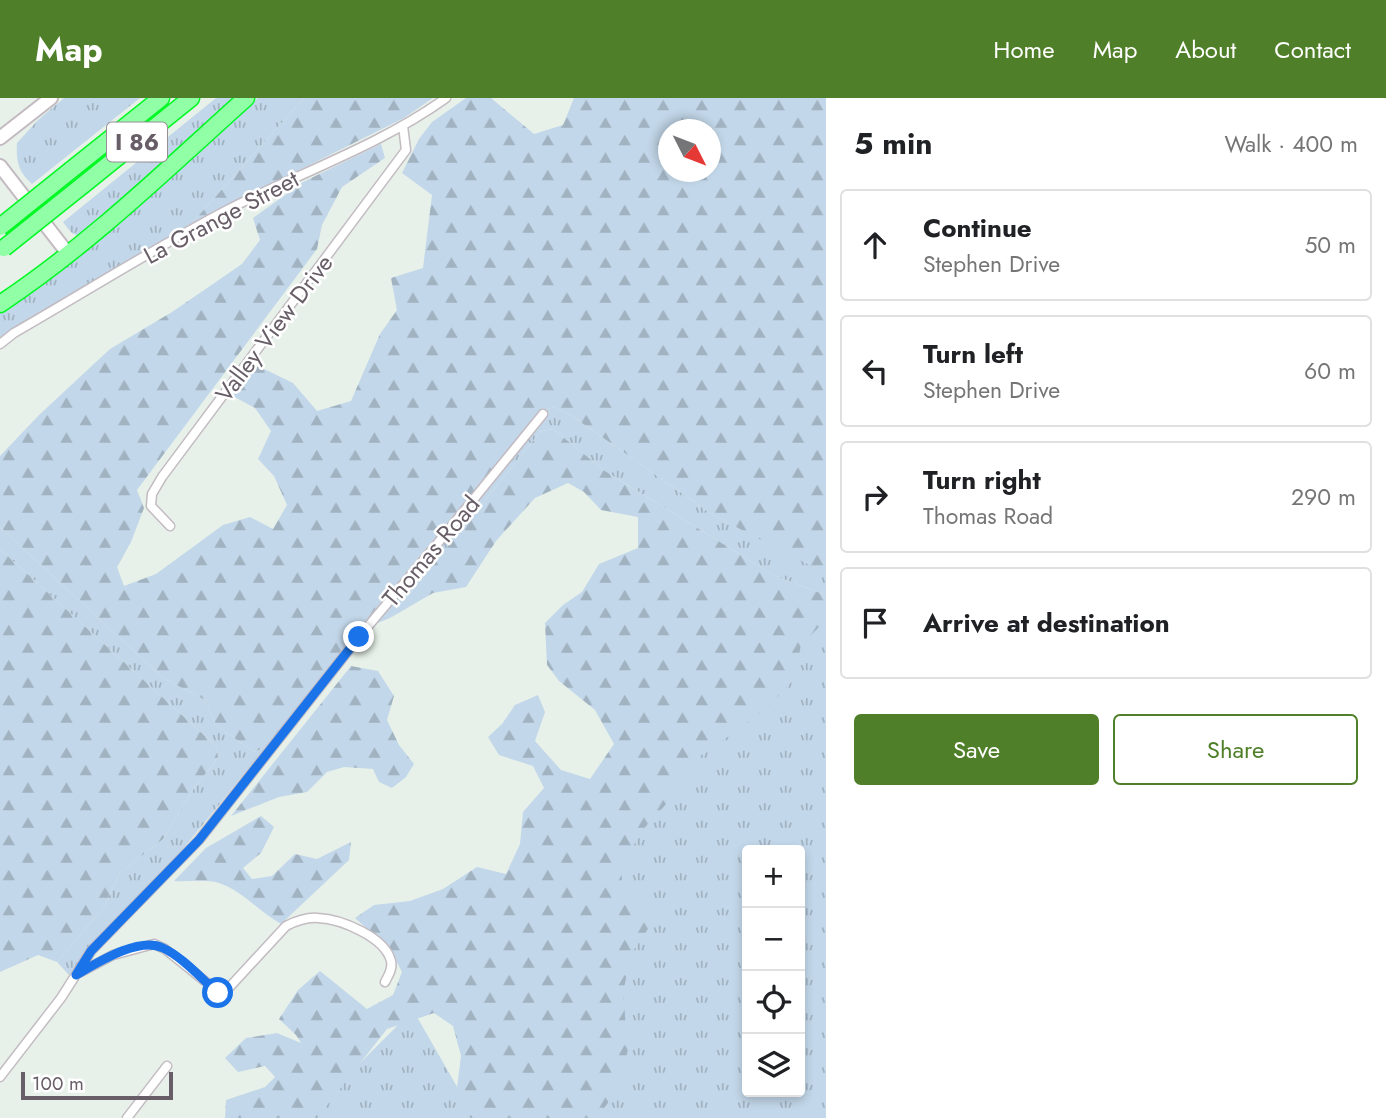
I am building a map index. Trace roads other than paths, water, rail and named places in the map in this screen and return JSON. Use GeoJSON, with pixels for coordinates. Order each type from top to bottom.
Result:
{"type":"FeatureCollection","features":[{"type":"Feature","properties":{"kind":"highway","name":"I 86"},"geometry":{"type":"LineString","coordinates":[[0,227],[161,98]]}},
{"type":"Feature","properties":{"kind":"highway","name":"I 86"},"geometry":{"type":"LineString","coordinates":[[2,250],[191,98]]}},
{"type":"Feature","properties":{"kind":"highway"},"geometry":{"type":"LineString","coordinates":[[0,304],[69,254],[246,98]]}},
{"type":"Feature","properties":{"kind":"street"},"geometry":{"type":"LineString","coordinates":[[0,138],[51,98]]}},
{"type":"Feature","properties":{"kind":"street","name":"La Grange Street"},"geometry":{"type":"LineString","coordinates":[[0,344],[25,326],[228,210],[403,126],[446,98]]}},
{"type":"Feature","properties":{"kind":"street","name":"Valley View Drive"},"geometry":{"type":"LineString","coordinates":[[170,526],[151,506],[152,494],[406,150],[403,126]]}},
{"type":"Feature","properties":{"kind":"street"},"geometry":{"type":"LineString","coordinates":[[0,166],[69,254]]}},
{"type":"Feature","properties":{"kind":"street","name":"Thomas Road"},"geometry":{"type":"LineString","coordinates":[[0,1077],[61,998],[91,951],[199,840],[359,637],[543,414]]}},
{"type":"Feature","properties":{"kind":"street"},"geometry":{"type":"LineString","coordinates":[[76,975],[113,955],[154,944],[165,949],[221,994],[286,926],[298,920],[318,918],[368,934],[381,944],[391,961],[385,982]]}},
{"type":"Feature","properties":{"kind":"street"},"geometry":{"type":"LineString","coordinates":[[127,1118],[167,1066]]}}]}
